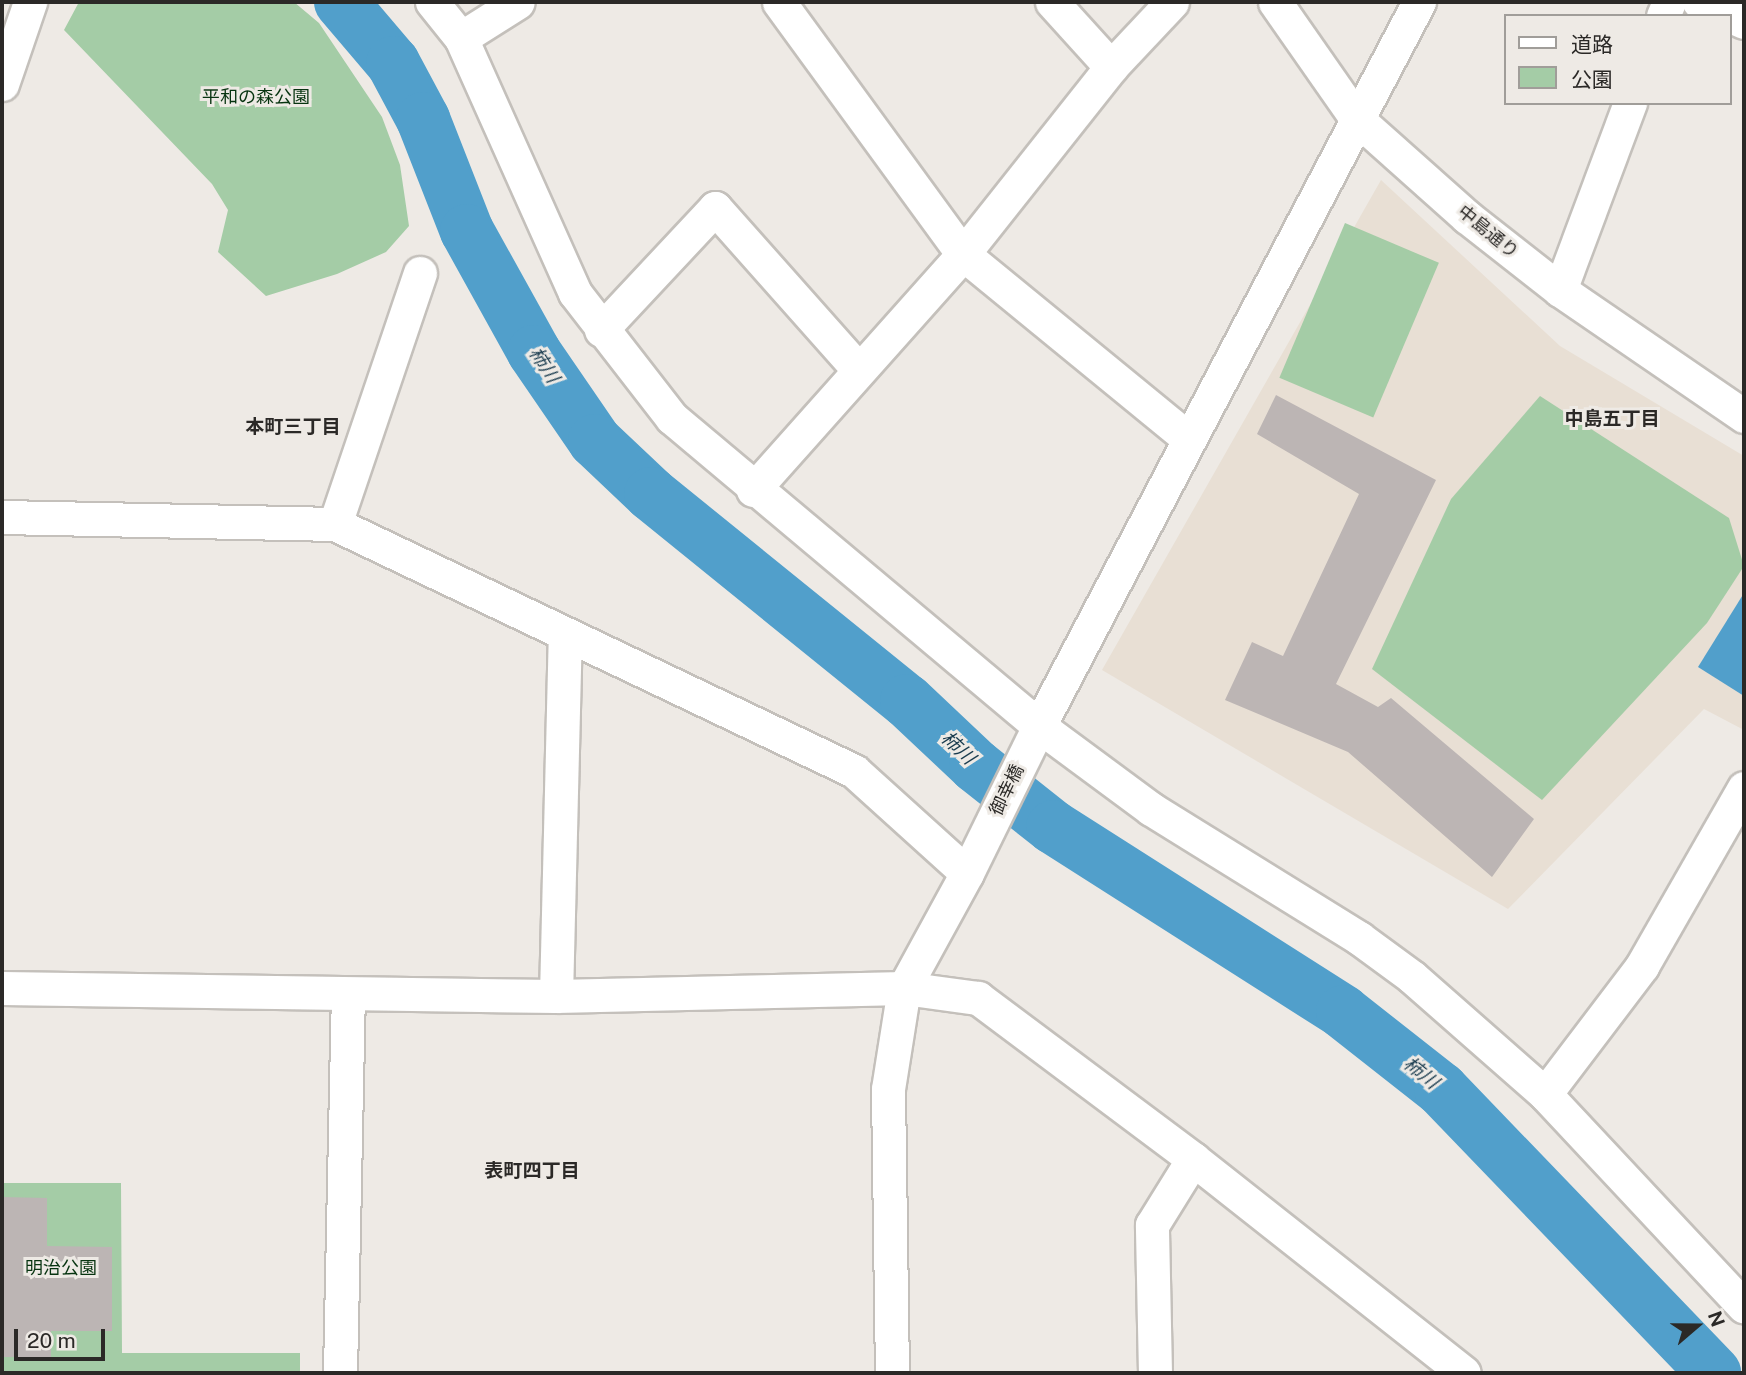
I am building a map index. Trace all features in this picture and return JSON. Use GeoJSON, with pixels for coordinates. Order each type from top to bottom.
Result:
{"type":"FeatureCollection","features":[{"type":"Feature","properties":{"kind":"street"},"geometry":{"type":"LineString","coordinates":[[2,84],[30,2]]}},
{"type":"Feature","properties":{"kind":"street"},"geometry":{"type":"LineString","coordinates":[[432,2],[461,38],[575,293],[601,330],[672,418],[1032,741],[1151,809],[1359,938],[1412,977],[1545,1094],[1744,1307]]}},
{"type":"Feature","properties":{"kind":"street"},"geometry":{"type":"LineString","coordinates":[[461,38],[518,2]]}},
{"type":"Feature","properties":{"kind":"street"},"geometry":{"type":"LineString","coordinates":[[779,2],[963,254],[1189,439]]}},
{"type":"Feature","properties":{"kind":"street"},"geometry":{"type":"LineString","coordinates":[[1052,2],[1111,67]]}},
{"type":"Feature","properties":{"kind":"street"},"geometry":{"type":"LineString","coordinates":[[753,490],[963,254],[1111,67],[1172,2]]}},
{"type":"Feature","properties":{"kind":"street","name":"中島通り"},"geometry":{"type":"LineString","coordinates":[[1276,2],[1356,118],[1467,217],[1560,290],[1744,416]]}},
{"type":"Feature","properties":{"kind":"street","name":"御幸橋"},"geometry":{"type":"LineString","coordinates":[[892,1373],[888,1089],[904,988],[967,873],[1032,741],[1419,2]]}},
{"type":"Feature","properties":{"kind":"street"},"geometry":{"type":"LineString","coordinates":[[1699,2],[1726,14]]}},
{"type":"Feature","properties":{"kind":"street"},"geometry":{"type":"LineString","coordinates":[[1560,290],[1629,105]]}},
{"type":"Feature","properties":{"kind":"street"},"geometry":{"type":"LineString","coordinates":[[601,330],[715,208],[858,369]]}},
{"type":"Feature","properties":{"kind":"street"},"geometry":{"type":"LineString","coordinates":[[335,524],[420,273]]}},
{"type":"Feature","properties":{"kind":"street"},"geometry":{"type":"LineString","coordinates":[[2,517],[335,524],[853,771],[967,873]]}},
{"type":"Feature","properties":{"kind":"street"},"geometry":{"type":"LineString","coordinates":[[555,996],[565,634]]}},
{"type":"Feature","properties":{"kind":"street"},"geometry":{"type":"LineString","coordinates":[[1545,1094],[1642,966],[1744,788]]}},
{"type":"Feature","properties":{"kind":"street"},"geometry":{"type":"LineString","coordinates":[[2,988],[555,996],[904,988],[978,998],[1193,1159],[1464,1373]]}},
{"type":"Feature","properties":{"kind":"street"},"geometry":{"type":"LineString","coordinates":[[340,1373],[348,994]]}},
{"type":"Feature","properties":{"kind":"street"},"geometry":{"type":"LineString","coordinates":[[1155,1373],[1152,1225],[1193,1159]]}},
{"type":"Feature","properties":{"kind":"shaded area"},"geometry":{"type":"Polygon","coordinates":[[[1381,180],[1560,346],[1744,456],[1744,730],[1704,709],[1508,909],[1102,670],[1381,180]]]}},
{"type":"Feature","properties":{"kind":"green space","name":"平和の森公園"},"geometry":{"type":"Polygon","coordinates":[[[79,2],[294,2],[319,23],[382,117],[400,165],[409,226],[386,252],[337,274],[266,296],[218,252],[228,210],[212,184],[64,30],[79,2]]]}},
{"type":"Feature","properties":{"kind":"green space"},"geometry":{"type":"Polygon","coordinates":[[[1345,223],[1439,263],[1373,417],[1279,378],[1345,223]]]}},
{"type":"Feature","properties":{"kind":"green space"},"geometry":{"type":"Polygon","coordinates":[[[1540,396],[1729,518],[1744,566],[1707,623],[1542,800],[1372,669],[1451,499],[1540,396]]]}},
{"type":"Feature","properties":{"kind":"green space","name":"明治公園"},"geometry":{"type":"Polygon","coordinates":[[[2,1183],[121,1183],[122,1353],[300,1353],[300,1373],[2,1373],[2,1183]]]}},
{"type":"Feature","properties":{"kind":"water"},"geometry":{"type":"Polygon","coordinates":[[[1744,593],[1744,696],[1698,667],[1744,593]]]}},
{"type":"Feature","properties":{"kind":"building"},"geometry":{"type":"Polygon","coordinates":[[[1276,395],[1436,480],[1336,684],[1378,707],[1391,698],[1534,819],[1492,877],[1348,752],[1225,700],[1252,642],[1283,656],[1359,494],[1257,434],[1276,395]]]}},
{"type":"Feature","properties":{"kind":"building"},"geometry":{"type":"Polygon","coordinates":[[[2,1197],[47,1198],[47,1246],[112,1247],[112,1331],[51,1331],[51,1357],[2,1357],[2,1197]]]}},
{"type":"Feature","properties":{"kind":"waterway","name":"柿川"},"geometry":{"type":"LineString","coordinates":[[341,2],[393,63],[423,119],[467,231],[534,352],[595,441],[651,494],[907,701],[976,766],[1053,827],[1343,1012],[1441,1089],[1714,1373]]}},
{"type":"Feature","properties":{"kind":"district","name":"中島五丁目"},"geometry":{"type":"Point","coordinates":[1612,419]}},
{"type":"Feature","properties":{"kind":"district","name":"本町三丁目"},"geometry":{"type":"Point","coordinates":[293,427]}},
{"type":"Feature","properties":{"kind":"district","name":"表町四丁目"},"geometry":{"type":"Point","coordinates":[532,1171]}}]}
